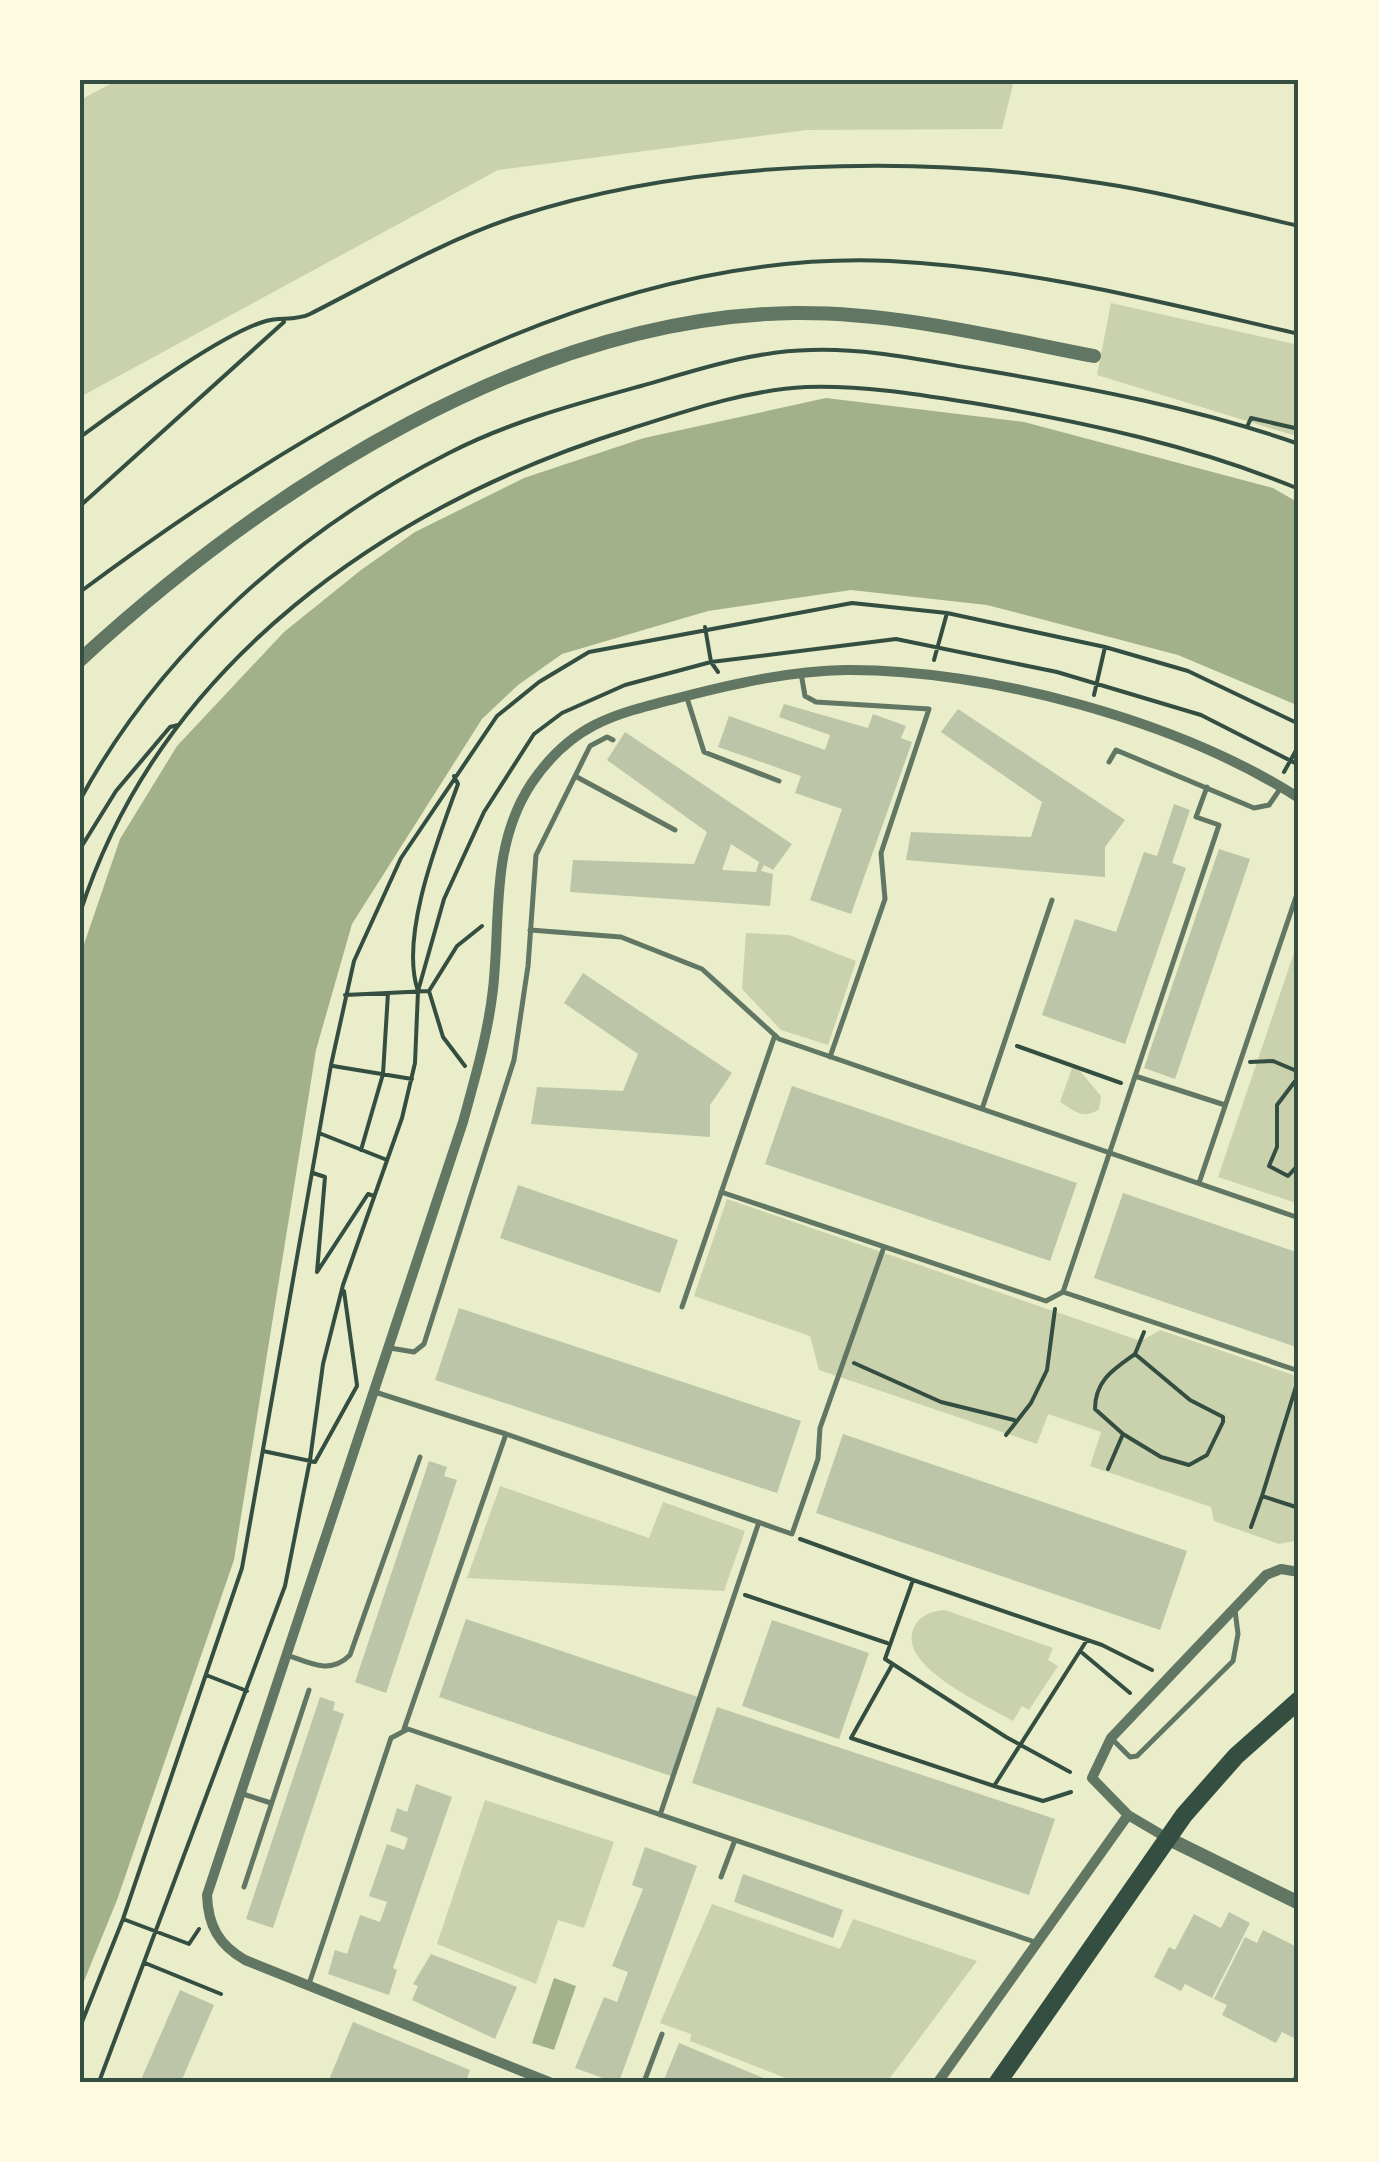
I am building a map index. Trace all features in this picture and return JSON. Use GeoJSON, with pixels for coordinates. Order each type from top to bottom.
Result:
{"type":"FeatureCollection","features":[{"type":"Feature","properties":{"kind":"main road"},"geometry":{"type":"LineString","coordinates":[[998,2082],[1168,1838],[1236,1756],[1299,1700]]}},
{"type":"Feature","properties":{"kind":"street"},"geometry":{"type":"LineString","coordinates":[[80,660],[175,577],[318,477],[464,397],[543,362],[614,340],[740,316],[859,314],[1094,356]]}},
{"type":"Feature","properties":{"kind":"street"},"geometry":{"type":"LineString","coordinates":[[549,2082],[232,1953],[213,1929],[208,1913],[210,1881],[390,1348],[477,1070],[492,995],[498,876],[507,836],[530,787],[551,758],[588,726],[686,696],[801,674],[907,672],[1001,688],[1120,717],[1203,748],[1299,798]]}},
{"type":"Feature","properties":{"kind":"street"},"geometry":{"type":"LineString","coordinates":[[1299,1572],[1273,1570],[1111,1738],[1092,1778],[1128,1815],[1299,1904]]}},
{"type":"Feature","properties":{"kind":"street"},"geometry":{"type":"LineString","coordinates":[[938,2082],[1128,1815]]}},
{"type":"Feature","properties":{"kind":"lane"},"geometry":{"type":"LineString","coordinates":[[801,674],[805,696],[816,702],[929,709],[881,853],[885,899],[830,1057]]}},
{"type":"Feature","properties":{"kind":"lane"},"geometry":{"type":"LineString","coordinates":[[686,696],[704,752],[780,780]]}},
{"type":"Feature","properties":{"kind":"lane"},"geometry":{"type":"LineString","coordinates":[[390,1348],[414,1352],[428,1336],[514,1060],[536,856],[590,746],[607,737],[613,740]]}},
{"type":"Feature","properties":{"kind":"lane"},"geometry":{"type":"LineString","coordinates":[[1109,762],[1116,750],[1260,808],[1273,801],[1281,786]]}},
{"type":"Feature","properties":{"kind":"lane"},"geometry":{"type":"LineString","coordinates":[[574,776],[675,830]]}},
{"type":"Feature","properties":{"kind":"lane"},"geometry":{"type":"LineString","coordinates":[[721,1192],[1046,1301],[1062,1292],[1220,825],[1196,817],[1207,787]]}},
{"type":"Feature","properties":{"kind":"lane"},"geometry":{"type":"LineString","coordinates":[[1198,1184],[1299,888]]}},
{"type":"Feature","properties":{"kind":"lane"},"geometry":{"type":"LineString","coordinates":[[982,1109],[1052,900]]}},
{"type":"Feature","properties":{"kind":"lane"},"geometry":{"type":"LineString","coordinates":[[530,930],[621,938],[702,970],[774,1035],[1299,1218]]}},
{"type":"Feature","properties":{"kind":"lane"},"geometry":{"type":"LineString","coordinates":[[682,1307],[774,1035]]}},
{"type":"Feature","properties":{"kind":"lane"},"geometry":{"type":"LineString","coordinates":[[1134,1076],[1225,1105]]}},
{"type":"Feature","properties":{"kind":"lane"},"geometry":{"type":"LineString","coordinates":[[375,1392],[792,1534],[818,1459],[820,1428],[884,1247]]}},
{"type":"Feature","properties":{"kind":"lane"},"geometry":{"type":"LineString","coordinates":[[1062,1292],[1299,1371]]}},
{"type":"Feature","properties":{"kind":"lane"},"geometry":{"type":"LineString","coordinates":[[308,1987],[391,1738],[404,1730],[506,1434]]}},
{"type":"Feature","properties":{"kind":"lane"},"geometry":{"type":"LineString","coordinates":[[286,1655],[325,1668],[334,1668],[350,1655],[420,1457]]}},
{"type":"Feature","properties":{"kind":"lane"},"geometry":{"type":"LineString","coordinates":[[660,1814],[759,1522]]}},
{"type":"Feature","properties":{"kind":"lane"},"geometry":{"type":"LineString","coordinates":[[1111,1738],[1130,1757],[1138,1756],[1225,1672],[1238,1648],[1235,1608]]}},
{"type":"Feature","properties":{"kind":"lane"},"geometry":{"type":"LineString","coordinates":[[244,1887],[309,1690]]}},
{"type":"Feature","properties":{"kind":"lane"},"geometry":{"type":"LineString","coordinates":[[404,1730],[1039,1944]]}},
{"type":"Feature","properties":{"kind":"lane"},"geometry":{"type":"LineString","coordinates":[[240,1794],[272,1804]]}},
{"type":"Feature","properties":{"kind":"lane"},"geometry":{"type":"LineString","coordinates":[[721,1878],[735,1840]]}},
{"type":"Feature","properties":{"kind":"lane"},"geometry":{"type":"LineString","coordinates":[[644,2082],[662,2034]]}},
{"type":"Feature","properties":{"kind":"lane"},"geometry":{"type":"LineString","coordinates":[[1294,2082],[1299,2071]]}},
{"type":"Feature","properties":{"kind":"path"},"geometry":{"type":"LineString","coordinates":[[80,437],[207,353],[266,321],[305,316],[414,261],[513,218],[644,187],[735,175],[891,167],[993,172],[1097,182],[1299,226]]}},
{"type":"Feature","properties":{"kind":"path"},"geometry":{"type":"LineString","coordinates":[[80,592],[290,447],[434,373],[584,308],[688,278],[820,263],[947,266],[1090,286],[1299,334]]}},
{"type":"Feature","properties":{"kind":"path"},"geometry":{"type":"LineString","coordinates":[[80,506],[228,368],[286,320]]}},
{"type":"Feature","properties":{"kind":"path"},"geometry":{"type":"LineString","coordinates":[[80,800],[115,742],[164,678],[259,581],[349,511],[387,487],[450,452],[555,410],[728,361],[813,350],[900,356],[1080,386],[1247,427],[1299,444]]}},
{"type":"Feature","properties":{"kind":"path"},"geometry":{"type":"LineString","coordinates":[[80,913],[119,818],[179,724],[237,658],[288,609],[340,568],[422,514],[570,448],[776,390],[880,389],[1070,420],[1220,459],[1299,489]]}},
{"type":"Feature","properties":{"kind":"path"},"geometry":{"type":"LineString","coordinates":[[1247,427],[1251,418],[1299,429]]}},
{"type":"Feature","properties":{"kind":"path"},"geometry":{"type":"LineString","coordinates":[[80,2026],[122,1919],[242,1568],[331,1065],[354,961],[401,858],[497,716],[539,682],[589,652],[705,627],[852,603],[947,613],[1105,647],[1188,671],[1299,724]]}},
{"type":"Feature","properties":{"kind":"path"},"geometry":{"type":"LineString","coordinates":[[936,660],[947,613]]}},
{"type":"Feature","properties":{"kind":"path"},"geometry":{"type":"LineString","coordinates":[[705,627],[711,662]]}},
{"type":"Feature","properties":{"kind":"path"},"geometry":{"type":"LineString","coordinates":[[98,2082],[276,1612],[310,1460],[323,1364],[343,1285],[412,1079],[418,991],[456,868],[500,784],[534,734],[562,713],[626,685],[711,662],[896,639],[1094,684],[1201,715],[1299,765]]}},
{"type":"Feature","properties":{"kind":"path"},"geometry":{"type":"LineString","coordinates":[[1093,694],[1105,647]]}},
{"type":"Feature","properties":{"kind":"path"},"geometry":{"type":"LineString","coordinates":[[80,849],[116,790],[170,727],[179,724]]}},
{"type":"Feature","properties":{"kind":"path"},"geometry":{"type":"LineString","coordinates":[[1283,772],[1299,745]]}},
{"type":"Feature","properties":{"kind":"path"},"geometry":{"type":"LineString","coordinates":[[418,991],[411,972],[426,870],[458,784],[454,776]]}},
{"type":"Feature","properties":{"kind":"path"},"geometry":{"type":"LineString","coordinates":[[477,1070],[462,1065],[443,1037],[429,992],[458,946],[483,925],[497,924]]}},
{"type":"Feature","properties":{"kind":"path"},"geometry":{"type":"LineString","coordinates":[[345,995],[429,992]]}},
{"type":"Feature","properties":{"kind":"path"},"geometry":{"type":"LineString","coordinates":[[361,1150],[384,1074],[388,993]]}},
{"type":"Feature","properties":{"kind":"path"},"geometry":{"type":"LineString","coordinates":[[1012,1044],[1131,1086]]}},
{"type":"Feature","properties":{"kind":"path"},"geometry":{"type":"LineString","coordinates":[[1241,1059],[1262,1065],[1273,1061],[1299,1074],[1277,1105],[1277,1147],[1270,1166],[1288,1176],[1299,1164]]}},
{"type":"Feature","properties":{"kind":"path"},"geometry":{"type":"LineString","coordinates":[[331,1065],[412,1079]]}},
{"type":"Feature","properties":{"kind":"path"},"geometry":{"type":"LineString","coordinates":[[319,1133],[387,1160]]}},
{"type":"Feature","properties":{"kind":"path"},"geometry":{"type":"LineString","coordinates":[[312,1172],[325,1177],[317,1272],[359,1204],[368,1194],[374,1196]]}},
{"type":"Feature","properties":{"kind":"path"},"geometry":{"type":"LineString","coordinates":[[263,1451],[315,1462],[357,1386],[343,1285]]}},
{"type":"Feature","properties":{"kind":"path"},"geometry":{"type":"LineString","coordinates":[[1006,1435],[1031,1403],[1048,1370],[1054,1302]]}},
{"type":"Feature","properties":{"kind":"path"},"geometry":{"type":"LineString","coordinates":[[1136,1354],[1190,1400],[1223,1416],[1207,1455],[1189,1465],[1160,1457],[1123,1434],[1095,1409],[1104,1376],[1136,1354],[1147,1323]]}},
{"type":"Feature","properties":{"kind":"path"},"geometry":{"type":"LineString","coordinates":[[845,1358],[941,1402],[1014,1420]]}},
{"type":"Feature","properties":{"kind":"path"},"geometry":{"type":"LineString","coordinates":[[1251,1526],[1298,1380]]}},
{"type":"Feature","properties":{"kind":"path"},"geometry":{"type":"LineString","coordinates":[[1108,1469],[1123,1434]]}},
{"type":"Feature","properties":{"kind":"path"},"geometry":{"type":"LineString","coordinates":[[1262,1496],[1299,1508]]}},
{"type":"Feature","properties":{"kind":"path"},"geometry":{"type":"LineString","coordinates":[[794,1537],[1087,1640],[1152,1670]]}},
{"type":"Feature","properties":{"kind":"path"},"geometry":{"type":"LineString","coordinates":[[913,1580],[885,1659],[1070,1772]]}},
{"type":"Feature","properties":{"kind":"path"},"geometry":{"type":"LineString","coordinates":[[744,1595],[888,1643]]}},
{"type":"Feature","properties":{"kind":"path"},"geometry":{"type":"LineString","coordinates":[[276,1612],[285,1619]]}},
{"type":"Feature","properties":{"kind":"path"},"geometry":{"type":"LineString","coordinates":[[994,1786],[1087,1640]]}},
{"type":"Feature","properties":{"kind":"path"},"geometry":{"type":"LineString","coordinates":[[1080,1651],[1130,1693]]}},
{"type":"Feature","properties":{"kind":"path"},"geometry":{"type":"LineString","coordinates":[[893,1664],[851,1738],[1043,1801],[1071,1792]]}},
{"type":"Feature","properties":{"kind":"path"},"geometry":{"type":"LineString","coordinates":[[206,1675],[247,1690]]}},
{"type":"Feature","properties":{"kind":"path"},"geometry":{"type":"LineString","coordinates":[[122,1919],[190,1944],[199,1930]]}},
{"type":"Feature","properties":{"kind":"path"},"geometry":{"type":"LineString","coordinates":[[145,1962],[221,1994]]}},
{"type":"Feature","properties":{"kind":"shaded area"},"geometry":{"type":"Polygon","coordinates":[[[118,80],[1014,80],[1002,129],[807,130],[498,170],[80,397],[80,100],[118,80]]]}},
{"type":"Feature","properties":{"kind":"shaded area"},"geometry":{"type":"Polygon","coordinates":[[[1111,303],[1299,345],[1299,437],[1097,375],[1111,303]]]}},
{"type":"Feature","properties":{"kind":"shaded area"},"geometry":{"type":"Polygon","coordinates":[[[826,398],[1024,422],[1273,488],[1299,503],[1299,706],[1178,655],[987,605],[851,590],[708,611],[562,654],[518,685],[482,719],[352,924],[316,1050],[234,1560],[117,1900],[80,1991],[80,956],[120,839],[177,746],[284,632],[415,532],[524,478],[644,438],[826,398]]]}},
{"type":"Feature","properties":{"kind":"shaded area"},"geometry":{"type":"Polygon","coordinates":[[[746,933],[789,935],[856,961],[828,1045],[781,1030],[742,989],[746,933]]]}},
{"type":"Feature","properties":{"kind":"shaded area"},"geometry":{"type":"Polygon","coordinates":[[[1299,938],[1299,1204],[1218,1177],[1299,938]]]}},
{"type":"Feature","properties":{"kind":"shaded area"},"geometry":{"type":"Polygon","coordinates":[[[1072,1068],[1080,1071],[1101,1096],[1099,1109],[1079,1113],[1060,1102],[1072,1068]]]}},
{"type":"Feature","properties":{"kind":"shaded area"},"geometry":{"type":"Polygon","coordinates":[[[727,1199],[1141,1341],[1160,1330],[1299,1377],[1299,1540],[1279,1544],[1214,1521],[1211,1507],[1090,1466],[1101,1432],[1048,1414],[1037,1444],[819,1370],[810,1336],[694,1296],[727,1199]]]}},
{"type":"Feature","properties":{"kind":"shaded area"},"geometry":{"type":"Polygon","coordinates":[[[500,1486],[649,1538],[663,1502],[745,1531],[724,1591],[467,1578],[500,1486]]]}},
{"type":"Feature","properties":{"kind":"shaded area"},"geometry":{"type":"Polygon","coordinates":[[[945,1610],[1053,1648],[1048,1660],[1058,1666],[1029,1710],[1022,1706],[1013,1721],[948,1683],[919,1658],[912,1644],[915,1625],[926,1615],[945,1610]]]}},
{"type":"Feature","properties":{"kind":"shaded area"},"geometry":{"type":"Polygon","coordinates":[[[485,1800],[614,1842],[584,1928],[558,1920],[536,1984],[437,1944],[485,1800]]]}},
{"type":"Feature","properties":{"kind":"shaded area"},"geometry":{"type":"Polygon","coordinates":[[[712,1904],[840,1949],[853,1919],[977,1961],[887,2082],[796,2082],[690,2041],[691,2034],[660,2023],[712,1904]]]}},
{"type":"Feature","properties":{"kind":"shaded area"},"geometry":{"type":"Polygon","coordinates":[[[554,1978],[576,1986],[554,2050],[532,2043],[554,1978]]]}},
{"type":"Feature","properties":{"kind":"building"},"geometry":{"type":"Polygon","coordinates":[[[784,704],[868,728],[873,714],[906,726],[901,738],[912,742],[851,914],[810,900],[842,809],[795,793],[801,776],[718,747],[729,716],[825,750],[830,735],[779,717],[784,704]]]}},
{"type":"Feature","properties":{"kind":"building"},"geometry":{"type":"Polygon","coordinates":[[[958,709],[1125,820],[1105,847],[1105,877],[906,860],[911,832],[1031,837],[1042,802],[941,732],[958,709]]]}},
{"type":"Feature","properties":{"kind":"building"},"geometry":{"type":"Polygon","coordinates":[[[625,732],[792,844],[773,870],[764,865],[761,871],[773,874],[770,906],[570,892],[573,860],[694,864],[707,832],[607,760],[625,732]],[[731,844],[722,870],[756,872],[759,862],[731,844]]]}},
{"type":"Feature","properties":{"kind":"building"},"geometry":{"type":"Polygon","coordinates":[[[1174,804],[1190,810],[1172,863],[1186,868],[1125,1044],[1042,1015],[1075,919],[1116,932],[1144,852],[1157,856],[1174,804]]]}},
{"type":"Feature","properties":{"kind":"building"},"geometry":{"type":"Polygon","coordinates":[[[1219,849],[1250,859],[1175,1079],[1144,1068],[1219,849]]]}},
{"type":"Feature","properties":{"kind":"building"},"geometry":{"type":"Polygon","coordinates":[[[583,973],[732,1073],[710,1105],[710,1137],[531,1124],[537,1087],[623,1091],[638,1054],[564,1003],[583,973]]]}},
{"type":"Feature","properties":{"kind":"building"},"geometry":{"type":"Polygon","coordinates":[[[792,1086],[1077,1183],[1050,1261],[765,1164],[792,1086]]]}},
{"type":"Feature","properties":{"kind":"building"},"geometry":{"type":"Polygon","coordinates":[[[518,1185],[678,1240],[660,1293],[500,1238],[518,1185]]]}},
{"type":"Feature","properties":{"kind":"building"},"geometry":{"type":"Polygon","coordinates":[[[1123,1193],[1299,1253],[1299,1348],[1094,1278],[1123,1193]]]}},
{"type":"Feature","properties":{"kind":"building"},"geometry":{"type":"Polygon","coordinates":[[[459,1308],[801,1421],[777,1493],[435,1380],[459,1308]]]}},
{"type":"Feature","properties":{"kind":"building"},"geometry":{"type":"Polygon","coordinates":[[[843,1434],[1187,1551],[1160,1630],[816,1513],[843,1434]]]}},
{"type":"Feature","properties":{"kind":"building"},"geometry":{"type":"Polygon","coordinates":[[[429,1461],[447,1467],[444,1476],[457,1480],[386,1693],[355,1682],[429,1461]]]}},
{"type":"Feature","properties":{"kind":"building"},"geometry":{"type":"Polygon","coordinates":[[[466,1619],[698,1697],[671,1776],[439,1697],[466,1619]]]}},
{"type":"Feature","properties":{"kind":"building"},"geometry":{"type":"Polygon","coordinates":[[[772,1620],[869,1653],[839,1739],[742,1706],[772,1620]]]}},
{"type":"Feature","properties":{"kind":"building"},"geometry":{"type":"Polygon","coordinates":[[[320,1697],[335,1702],[333,1710],[344,1714],[273,1928],[246,1919],[320,1697]]]}},
{"type":"Feature","properties":{"kind":"building"},"geometry":{"type":"Polygon","coordinates":[[[717,1707],[1055,1819],[1029,1895],[692,1783],[717,1707]]]}},
{"type":"Feature","properties":{"kind":"building"},"geometry":{"type":"Polygon","coordinates":[[[416,1784],[452,1797],[393,1968],[397,1970],[389,1995],[328,1974],[335,1950],[347,1954],[360,1915],[380,1922],[387,1902],[369,1896],[387,1844],[404,1850],[408,1838],[390,1831],[397,1808],[407,1812],[416,1784]]]}},
{"type":"Feature","properties":{"kind":"building"},"geometry":{"type":"Polygon","coordinates":[[[645,1847],[697,1866],[619,2082],[614,2082],[575,2068],[604,1997],[617,2002],[628,1972],[612,1966],[643,1889],[632,1885],[645,1847]]]}},
{"type":"Feature","properties":{"kind":"building"},"geometry":{"type":"Polygon","coordinates":[[[743,1874],[843,1910],[833,1938],[734,1902],[743,1874]]]}},
{"type":"Feature","properties":{"kind":"building"},"geometry":{"type":"Polygon","coordinates":[[[1229,1912],[1250,1923],[1212,1998],[1185,1984],[1181,1991],[1154,1977],[1169,1947],[1175,1950],[1194,1914],[1221,1928],[1229,1912]]]}},
{"type":"Feature","properties":{"kind":"building"},"geometry":{"type":"Polygon","coordinates":[[[1263,1930],[1299,1948],[1299,2028],[1294,2038],[1282,2032],[1276,2043],[1222,2015],[1227,2005],[1214,1999],[1245,1937],[1257,1943],[1263,1930]]]}},
{"type":"Feature","properties":{"kind":"building"},"geometry":{"type":"Polygon","coordinates":[[[431,1954],[517,1987],[495,2039],[412,2000],[418,1986],[413,1984],[431,1954]]]}},
{"type":"Feature","properties":{"kind":"building"},"geometry":{"type":"Polygon","coordinates":[[[180,1990],[214,2005],[181,2082],[140,2082],[180,1990]]]}},
{"type":"Feature","properties":{"kind":"building"},"geometry":{"type":"Polygon","coordinates":[[[353,2022],[470,2070],[466,2082],[328,2082],[353,2022]]]}},
{"type":"Feature","properties":{"kind":"building"},"geometry":{"type":"Polygon","coordinates":[[[679,2043],[773,2082],[663,2082],[679,2043]]]}}]}
